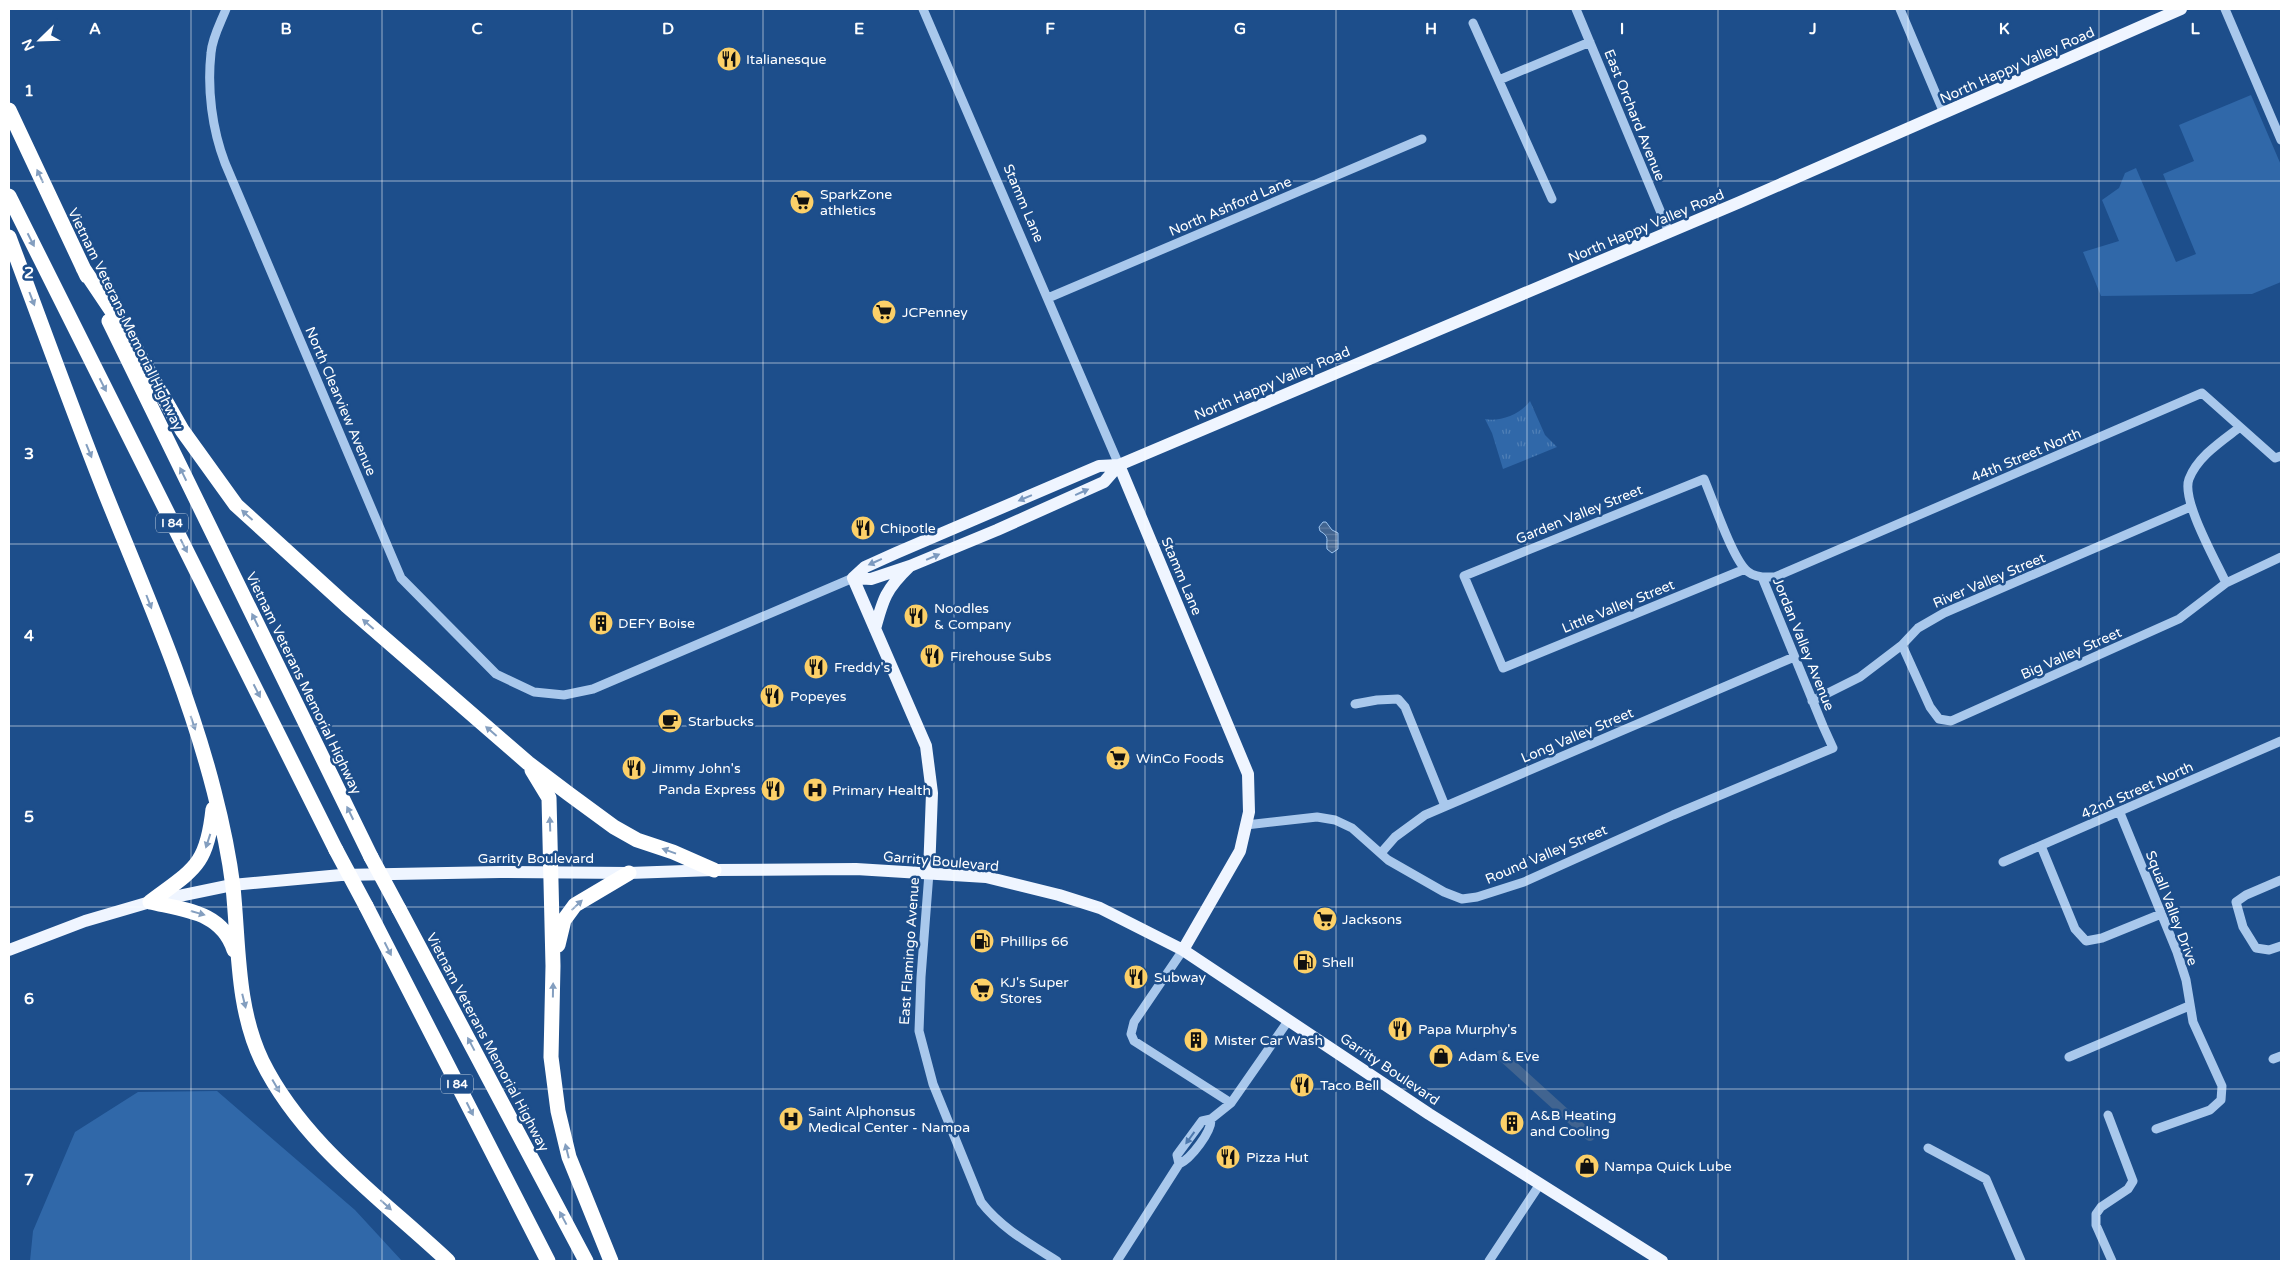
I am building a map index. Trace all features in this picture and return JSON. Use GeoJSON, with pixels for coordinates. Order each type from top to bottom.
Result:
{"type":"FeatureCollection","features":[{"type":"Feature","properties":{"kind":"highway","name":"Vietnam Veterans Memorial Highway"},"geometry":{"type":"LineString","coordinates":[[9,110],[83,268],[371,857],[586,1261]]}},
{"type":"Feature","properties":{"kind":"highway","name":"I 84"},"geometry":{"type":"LineString","coordinates":[[9,196],[336,850],[548,1261]]}},
{"type":"Feature","properties":{"kind":"highway"},"geometry":{"type":"LineString","coordinates":[[9,237],[87,445],[149,600],[201,747],[214,793],[232,885],[237,960]]}},
{"type":"Feature","properties":{"kind":"highway"},"geometry":{"type":"LineString","coordinates":[[83,268],[128,336],[182,430],[236,505],[346,605],[528,762],[614,827],[637,840],[673,852],[714,870]]}},
{"type":"Feature","properties":{"kind":"highway"},"geometry":{"type":"LineString","coordinates":[[528,762],[549,798],[554,966],[551,1057],[558,1111],[569,1157],[611,1261]]}},
{"type":"Feature","properties":{"kind":"highway"},"geometry":{"type":"LineString","coordinates":[[150,902],[185,876],[201,857],[210,838],[214,793]]}},
{"type":"Feature","properties":{"kind":"highway"},"geometry":{"type":"LineString","coordinates":[[554,966],[564,920],[575,906],[629,873]]}},
{"type":"Feature","properties":{"kind":"highway"},"geometry":{"type":"LineString","coordinates":[[150,902],[203,914],[214,920],[231,940],[251,1029],[261,1058],[291,1110],[352,1174],[448,1261]]}},
{"type":"Feature","properties":{"kind":"main road","name":"North Happy Valley Road"},"geometry":{"type":"LineString","coordinates":[[853,578],[865,566],[1099,466],[1119,465],[1669,232],[2181,9]]}},
{"type":"Feature","properties":{"kind":"main road","name":"North Happy Valley Road"},"geometry":{"type":"LineString","coordinates":[[853,578],[871,579],[910,566],[1104,482],[1119,465]]}},
{"type":"Feature","properties":{"kind":"main road","name":"Stamm Lane"},"geometry":{"type":"LineString","coordinates":[[1119,465],[1248,774],[1250,812],[1240,851],[1183,950]]}},
{"type":"Feature","properties":{"kind":"main road"},"geometry":{"type":"LineString","coordinates":[[875,629],[886,594],[893,582],[910,566]]}},
{"type":"Feature","properties":{"kind":"main road","name":"East Flamingo Avenue"},"geometry":{"type":"LineString","coordinates":[[853,578],[926,746],[932,793],[929,874]]}},
{"type":"Feature","properties":{"kind":"main road","name":"Garrity Boulevard"},"geometry":{"type":"LineString","coordinates":[[9,950],[86,921],[150,902],[232,885],[341,875],[856,869],[986,877],[1059,895],[1100,908],[1183,950],[1288,1021],[1662,1261]]}},
{"type":"Feature","properties":{"kind":"street","name":"North Clearview Avenue"},"geometry":{"type":"LineString","coordinates":[[226,9],[211,51],[210,84],[214,129],[238,194],[401,578],[496,674],[534,692],[564,695],[593,689]]}},
{"type":"Feature","properties":{"kind":"street","name":"Stamm Lane"},"geometry":{"type":"LineString","coordinates":[[923,9],[1119,465]]}},
{"type":"Feature","properties":{"kind":"street","name":"East Orchard Avenue"},"geometry":{"type":"LineString","coordinates":[[1576,9],[1669,232]]}},
{"type":"Feature","properties":{"kind":"street"},"geometry":{"type":"LineString","coordinates":[[1900,9],[1944,113]]}},
{"type":"Feature","properties":{"kind":"street"},"geometry":{"type":"LineString","coordinates":[[2225,9],[2281,140]]}},
{"type":"Feature","properties":{"kind":"street"},"geometry":{"type":"LineString","coordinates":[[1473,24],[1552,199]]}},
{"type":"Feature","properties":{"kind":"street"},"geometry":{"type":"LineString","coordinates":[[1499,80],[1590,42]]}},
{"type":"Feature","properties":{"kind":"street","name":"North Ashford Lane"},"geometry":{"type":"LineString","coordinates":[[1048,298],[1422,139]]}},
{"type":"Feature","properties":{"kind":"street","name":"44th Street North"},"geometry":{"type":"LineString","coordinates":[[1762,577],[1775,577],[2202,394],[2275,458],[2281,456]]}},
{"type":"Feature","properties":{"kind":"street"},"geometry":{"type":"LineString","coordinates":[[2226,583],[2190,507],[2188,480],[2197,465],[2210,450],[2240,427]]}},
{"type":"Feature","properties":{"kind":"street","name":"Garden Valley Street"},"geometry":{"type":"LineString","coordinates":[[1503,668],[1464,576],[1704,478],[1734,550],[1745,569]]}},
{"type":"Feature","properties":{"kind":"street","name":"River Valley Street"},"geometry":{"type":"LineString","coordinates":[[1812,701],[1860,677],[1902,645],[1918,628],[1944,613],[2190,507]]}},
{"type":"Feature","properties":{"kind":"street","name":"Big Valley Street"},"geometry":{"type":"LineString","coordinates":[[1902,645],[1930,707],[1939,719],[1950,721],[2179,619],[2226,583],[2281,557]]}},
{"type":"Feature","properties":{"kind":"street","name":"Jordan Valley Avenue"},"geometry":{"type":"LineString","coordinates":[[1745,569],[1753,575],[1762,577],[1812,701],[1834,748]]}},
{"type":"Feature","properties":{"kind":"street","name":"Little Valley Street"},"geometry":{"type":"LineString","coordinates":[[1503,668],[1745,569]]}},
{"type":"Feature","properties":{"kind":"street","name":"North Happy Valley Road"},"geometry":{"type":"LineString","coordinates":[[593,689],[853,578]]}},
{"type":"Feature","properties":{"kind":"street","name":"Long Valley Street"},"geometry":{"type":"LineString","coordinates":[[1381,853],[1394,837],[1425,815],[1794,657]]}},
{"type":"Feature","properties":{"kind":"street"},"geometry":{"type":"LineString","coordinates":[[1356,704],[1377,700],[1398,700],[1405,707],[1445,806]]}},
{"type":"Feature","properties":{"kind":"street","name":"42nd Street North"},"geometry":{"type":"LineString","coordinates":[[2003,862],[2120,813],[2281,741]]}},
{"type":"Feature","properties":{"kind":"street","name":"Round Valley Street"},"geometry":{"type":"LineString","coordinates":[[1246,826],[1317,817],[1335,820],[1352,828],[1388,860],[1444,892],[1462,899],[1477,897],[1524,882],[1673,814],[1834,748]]}},
{"type":"Feature","properties":{"kind":"street","name":"Squall Valley Drive"},"geometry":{"type":"LineString","coordinates":[[2120,813],[2177,952],[2186,980],[2193,1022],[2222,1086],[2221,1100],[2210,1110],[2156,1128]]}},
{"type":"Feature","properties":{"kind":"street"},"geometry":{"type":"LineString","coordinates":[[2041,846],[2076,929],[2086,941],[2102,938],[2161,914]]}},
{"type":"Feature","properties":{"kind":"street","name":"East Flamingo Avenue"},"geometry":{"type":"LineString","coordinates":[[929,874],[918,1022],[922,1047],[933,1084],[981,1202],[990,1215],[1057,1261]]}},
{"type":"Feature","properties":{"kind":"street"},"geometry":{"type":"LineString","coordinates":[[2281,880],[2246,895],[2236,902],[2243,927],[2256,948],[2269,950],[2281,946]]}},
{"type":"Feature","properties":{"kind":"street","name":"Stamm Lane"},"geometry":{"type":"LineString","coordinates":[[1183,950],[1134,1022],[1131,1034],[1134,1041],[1231,1104]]}},
{"type":"Feature","properties":{"kind":"street"},"geometry":{"type":"LineString","coordinates":[[2069,1057],[2189,1006]]}},
{"type":"Feature","properties":{"kind":"street"},"geometry":{"type":"LineString","coordinates":[[1117,1261],[1179,1164],[1186,1161],[1211,1126],[1211,1119],[1231,1104],[1288,1021]]}},
{"type":"Feature","properties":{"kind":"street"},"geometry":{"type":"LineString","coordinates":[[2108,1115],[2133,1181],[2128,1189],[2101,1207],[2096,1214],[2096,1225],[2112,1261]]}},
{"type":"Feature","properties":{"kind":"street"},"geometry":{"type":"LineString","coordinates":[[1928,1148],[1986,1179],[2021,1261]]}},
{"type":"Feature","properties":{"kind":"street"},"geometry":{"type":"LineString","coordinates":[[1489,1261],[1540,1184]]}},
{"type":"Feature","properties":{"kind":"green space"},"geometry":{"type":"Polygon","coordinates":[[[2251,95],[2281,165],[2281,282],[2252,294],[2101,296],[2083,252],[2119,241],[2102,200],[2119,188],[2125,173],[2136,168],[2176,262],[2196,254],[2163,174],[2194,161],[2179,125],[2251,95]]]}},
{"type":"Feature","properties":{"kind":"green space"},"geometry":{"type":"Polygon","coordinates":[[[1530,401],[1545,435],[1557,447],[1503,469],[1492,433],[1485,419],[1491,420],[1510,416],[1521,410],[1530,401]]]}},
{"type":"Feature","properties":{"kind":"green space"},"geometry":{"type":"Polygon","coordinates":[[[217,1091],[355,1210],[402,1261],[30,1261],[33,1231],[75,1132],[138,1092],[217,1091]]]}},
{"type":"Feature","properties":{"kind":"shaded area"},"geometry":{"type":"Polygon","coordinates":[[[1323,522],[1326,522],[1332,530],[1338,533],[1338,549],[1332,553],[1327,549],[1326,537],[1320,531],[1319,527],[1323,522]]]}},
{"type":"Feature","properties":{"kind":"waterway"},"geometry":{"type":"LineString","coordinates":[[1501,1055],[1590,1136]]}},
{"type":"Feature","properties":{"kind":"place","name":"Italianesque"},"geometry":{"type":"Point","coordinates":[729,59]}},
{"type":"Feature","properties":{"kind":"place","name":"SparkZone athletics"},"geometry":{"type":"Point","coordinates":[802,202]}},
{"type":"Feature","properties":{"kind":"place","name":"JCPenney"},"geometry":{"type":"Point","coordinates":[884,312]}},
{"type":"Feature","properties":{"kind":"place","name":"Chipotle"},"geometry":{"type":"Point","coordinates":[863,528]}},
{"type":"Feature","properties":{"kind":"place","name":"Noodles & Company"},"geometry":{"type":"Point","coordinates":[916,616]}},
{"type":"Feature","properties":{"kind":"place","name":"DEFY Boise"},"geometry":{"type":"Point","coordinates":[601,623]}},
{"type":"Feature","properties":{"kind":"place","name":"Firehouse Subs"},"geometry":{"type":"Point","coordinates":[932,656]}},
{"type":"Feature","properties":{"kind":"place","name":"Freddy's"},"geometry":{"type":"Point","coordinates":[816,667]}},
{"type":"Feature","properties":{"kind":"place","name":"Popeyes"},"geometry":{"type":"Point","coordinates":[772,696]}},
{"type":"Feature","properties":{"kind":"place","name":"Starbucks"},"geometry":{"type":"Point","coordinates":[670,721]}},
{"type":"Feature","properties":{"kind":"place","name":"WinCo Foods"},"geometry":{"type":"Point","coordinates":[1118,758]}},
{"type":"Feature","properties":{"kind":"place","name":"Jimmy John's"},"geometry":{"type":"Point","coordinates":[634,768]}},
{"type":"Feature","properties":{"kind":"place","name":"Panda Express"},"geometry":{"type":"Point","coordinates":[773,789]}},
{"type":"Feature","properties":{"kind":"place","name":"Primary Health"},"geometry":{"type":"Point","coordinates":[815,790]}},
{"type":"Feature","properties":{"kind":"place","name":"Jacksons"},"geometry":{"type":"Point","coordinates":[1325,919]}},
{"type":"Feature","properties":{"kind":"place","name":"Phillips 66"},"geometry":{"type":"Point","coordinates":[982,941]}},
{"type":"Feature","properties":{"kind":"place","name":"Shell"},"geometry":{"type":"Point","coordinates":[1305,962]}},
{"type":"Feature","properties":{"kind":"place","name":"Subway"},"geometry":{"type":"Point","coordinates":[1136,977]}},
{"type":"Feature","properties":{"kind":"place","name":"KJ's Super Stores"},"geometry":{"type":"Point","coordinates":[982,990]}},
{"type":"Feature","properties":{"kind":"place","name":"Papa Murphy's"},"geometry":{"type":"Point","coordinates":[1400,1029]}},
{"type":"Feature","properties":{"kind":"place","name":"Mister Car Wash"},"geometry":{"type":"Point","coordinates":[1196,1040]}},
{"type":"Feature","properties":{"kind":"place","name":"Adam & Eve"},"geometry":{"type":"Point","coordinates":[1441,1056]}},
{"type":"Feature","properties":{"kind":"place","name":"Taco Bell"},"geometry":{"type":"Point","coordinates":[1302,1085]}},
{"type":"Feature","properties":{"kind":"place","name":"Saint Alphonsus Medical Center - Nampa"},"geometry":{"type":"Point","coordinates":[791,1119]}},
{"type":"Feature","properties":{"kind":"place","name":"A&B Heating and Cooling"},"geometry":{"type":"Point","coordinates":[1512,1123]}},
{"type":"Feature","properties":{"kind":"place","name":"Pizza Hut"},"geometry":{"type":"Point","coordinates":[1228,1157]}},
{"type":"Feature","properties":{"kind":"place","name":"Nampa Quick Lube"},"geometry":{"type":"Point","coordinates":[1587,1166]}}]}
